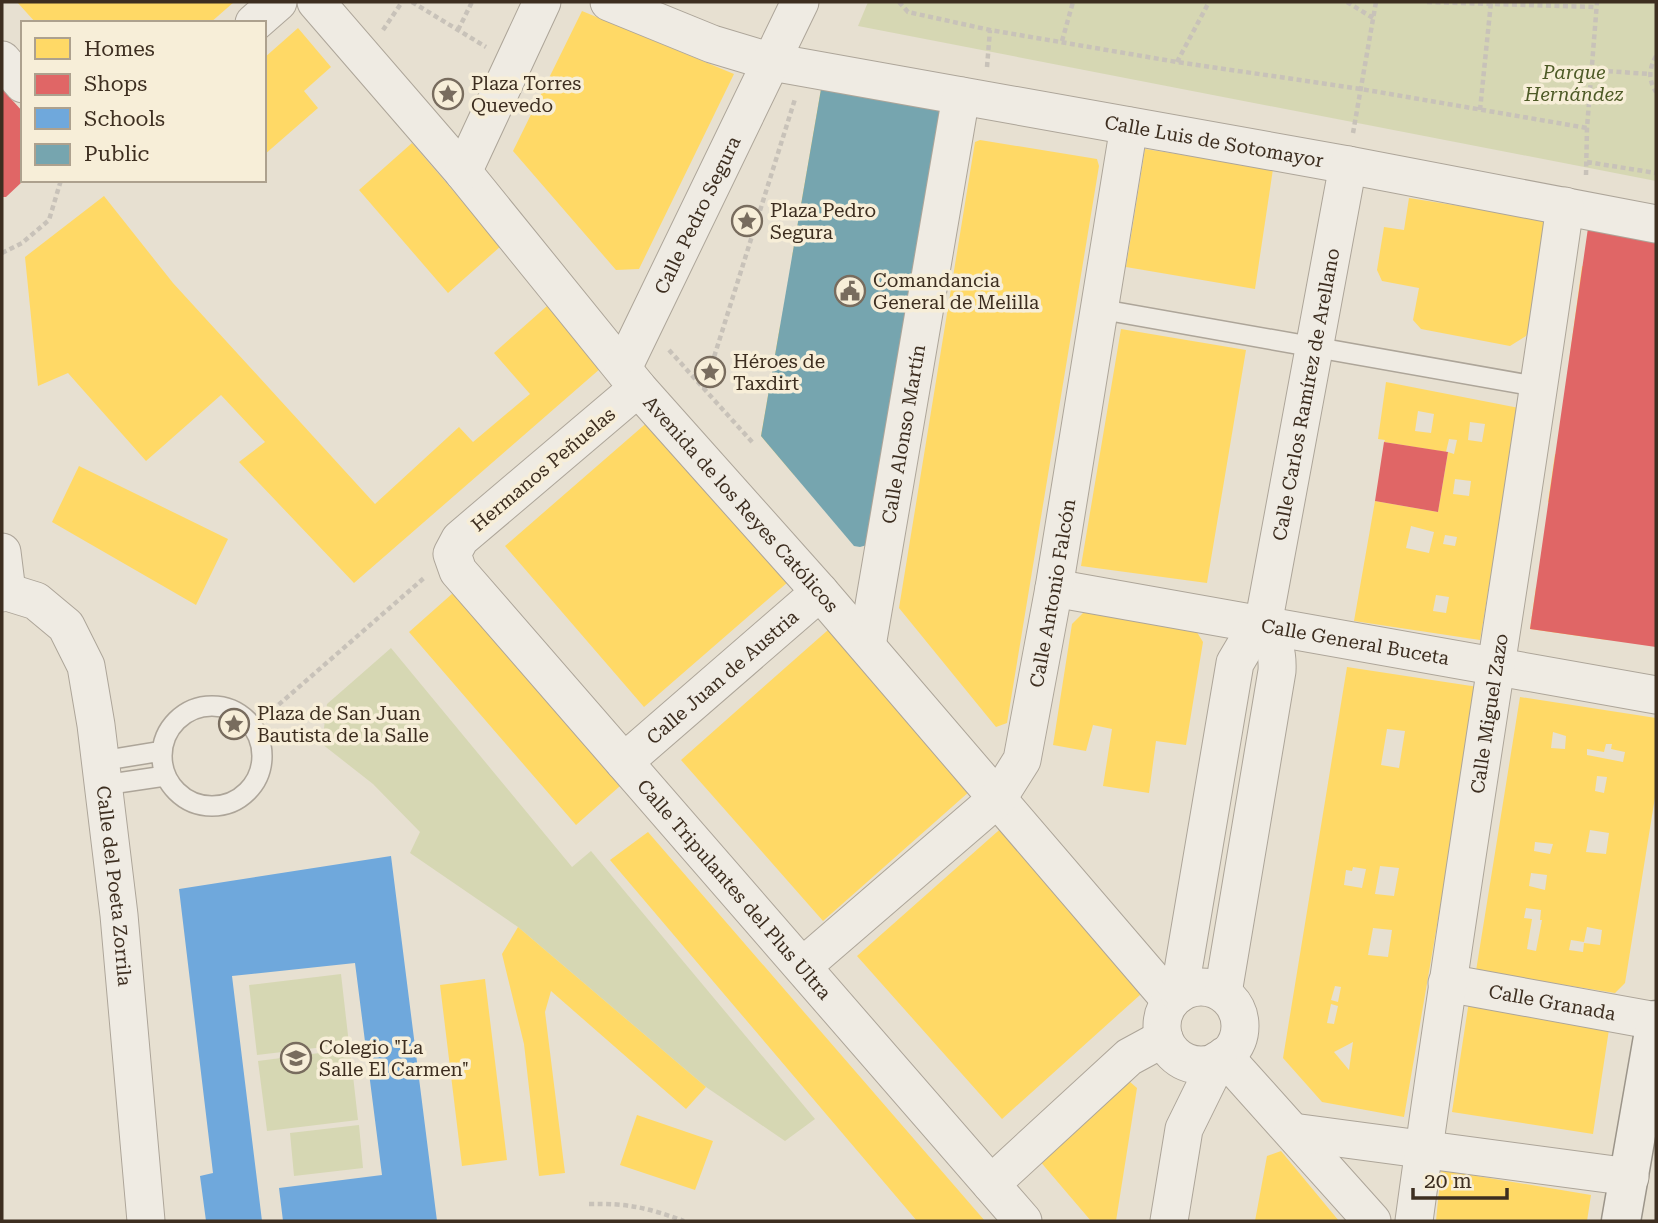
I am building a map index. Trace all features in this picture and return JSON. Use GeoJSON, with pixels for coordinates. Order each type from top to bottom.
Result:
{"type":"FeatureCollection","features":[{"type":"Feature","properties":{"kind":"main road"},"geometry":{"type":"LineString","coordinates":[[1621,1221],[1656,1020]]}},
{"type":"Feature","properties":{"kind":"street"},"geometry":{"type":"LineString","coordinates":[[256,21],[278,2]]}},
{"type":"Feature","properties":{"kind":"street"},"geometry":{"type":"LineString","coordinates":[[463,172],[542,2]]}},
{"type":"Feature","properties":{"kind":"street","name":"Calle Luis de Sotomayor"},"geometry":{"type":"LineString","coordinates":[[608,2],[712,44],[772,62],[974,87],[1129,126],[1348,164],[1576,192],[1656,224]]}},
{"type":"Feature","properties":{"kind":"street","name":"Calle Pedro Segura"},"geometry":{"type":"LineString","coordinates":[[630,378],[645,323],[800,2]]}},
{"type":"Feature","properties":{"kind":"street","name":"Avenida de los Reyes Católicos"},"geometry":{"type":"LineString","coordinates":[[329,8],[630,378],[1175,997]]}},
{"type":"Feature","properties":{"kind":"street"},"geometry":{"type":"LineString","coordinates":[[2,60],[21,82]]}},
{"type":"Feature","properties":{"kind":"street","name":"Calle Alonso Martín"},"geometry":{"type":"LineString","coordinates":[[867,646],[974,87]]}},
{"type":"Feature","properties":{"kind":"street","name":"Calle Antonio Falcón"},"geometry":{"type":"LineString","coordinates":[[803,966],[998,798],[1022,760],[1054,588],[1129,126]]}},
{"type":"Feature","properties":{"kind":"street","name":"Calle Carlos Ramírez de Arellano"},"geometry":{"type":"LineString","coordinates":[[1175,997],[1235,663],[1251,636],[1263,625],[1348,164]]}},
{"type":"Feature","properties":{"kind":"street","name":"Calle Miguel Zazo"},"geometry":{"type":"LineString","coordinates":[[1414,1221],[1447,983],[1539,387],[1576,192]]}},
{"type":"Feature","properties":{"kind":"street","name":"Hermanos Peñuelas"},"geometry":{"type":"LineString","coordinates":[[452,554],[460,539],[630,378]]}},
{"type":"Feature","properties":{"kind":"street"},"geometry":{"type":"LineString","coordinates":[[2,552],[4,592]]}},
{"type":"Feature","properties":{"kind":"street","name":"Calle Tripulantes del Plus Ultra"},"geometry":{"type":"LineString","coordinates":[[452,554],[458,571],[1023,1221]]}},
{"type":"Feature","properties":{"kind":"street","name":"Calle General Buceta"},"geometry":{"type":"LineString","coordinates":[[1054,588],[1656,695]]}},
{"type":"Feature","properties":{"kind":"street","name":"Calle del Poeta Zorrila"},"geometry":{"type":"LineString","coordinates":[[4,592],[36,601],[66,626],[86,666],[119,915],[146,1221]]}},
{"type":"Feature","properties":{"kind":"street","name":"Calle Juan de Austria"},"geometry":{"type":"LineString","coordinates":[[624,762],[820,592]]}},
{"type":"Feature","properties":{"kind":"street"},"geometry":{"type":"LineString","coordinates":[[1223,993],[1277,671],[1278,654],[1263,625]]}},
{"type":"Feature","properties":{"kind":"street","name":"Calle Granada"},"geometry":{"type":"LineString","coordinates":[[1447,983],[1656,1020]]}},
{"type":"Feature","properties":{"kind":"street"},"geometry":{"type":"LineString","coordinates":[[1170,1221],[1184,1129],[1221,1058],[1237,1040],[1239,1019],[1236,1009],[1223,993],[1214,989],[1196,987],[1175,997],[1163,1020],[1184,1129]]}},
{"type":"Feature","properties":{"kind":"street"},"geometry":{"type":"LineString","coordinates":[[1169,1046],[1195,1064],[1207,1064],[1221,1058]]}},
{"type":"Feature","properties":{"kind":"street"},"geometry":{"type":"LineString","coordinates":[[992,1184],[1129,1057],[1169,1046]]}},
{"type":"Feature","properties":{"kind":"street"},"geometry":{"type":"LineString","coordinates":[[1221,1058],[1373,1221]]}},
{"type":"Feature","properties":{"kind":"street"},"geometry":{"type":"LineString","coordinates":[[1184,1129],[1212,1104],[1228,1100],[1284,1123],[1423,1149],[1630,1177]]}},
{"type":"Feature","properties":{"kind":"lane"},"geometry":{"type":"LineString","coordinates":[[1099,309],[1539,387]]}},
{"type":"Feature","properties":{"kind":"lane"},"geometry":{"type":"LineString","coordinates":[[220,706],[233,710],[253,727],[262,747],[261,768],[252,787],[236,801],[216,807],[195,804],[177,793],[165,776],[162,751],[165,738],[172,726],[193,709],[220,706]]}},
{"type":"Feature","properties":{"kind":"lane"},"geometry":{"type":"LineString","coordinates":[[102,773],[162,751]]}},
{"type":"Feature","properties":{"kind":"lane"},"geometry":{"type":"LineString","coordinates":[[102,773],[165,776]]}},
{"type":"Feature","properties":{"kind":"path"},"geometry":{"type":"LineString","coordinates":[[412,2],[513,64]]}},
{"type":"Feature","properties":{"kind":"path"},"geometry":{"type":"LineString","coordinates":[[458,30],[472,2]]}},
{"type":"Feature","properties":{"kind":"path"},"geometry":{"type":"LineString","coordinates":[[899,2],[908,12],[990,30],[1587,128]]}},
{"type":"Feature","properties":{"kind":"path"},"geometry":{"type":"LineString","coordinates":[[1062,41],[1073,2]]}},
{"type":"Feature","properties":{"kind":"path"},"geometry":{"type":"LineString","coordinates":[[1177,62],[1209,2]]}},
{"type":"Feature","properties":{"kind":"path"},"geometry":{"type":"LineString","coordinates":[[1347,2],[1373,18]]}},
{"type":"Feature","properties":{"kind":"path"},"geometry":{"type":"LineString","coordinates":[[1348,164],[1376,2]]}},
{"type":"Feature","properties":{"kind":"path"},"geometry":{"type":"LineString","coordinates":[[1427,2],[1597,4],[1587,128],[1587,162],[1576,192]]}},
{"type":"Feature","properties":{"kind":"path"},"geometry":{"type":"LineString","coordinates":[[1480,110],[1491,3]]}},
{"type":"Feature","properties":{"kind":"path"},"geometry":{"type":"LineString","coordinates":[[974,87],[990,30]]}},
{"type":"Feature","properties":{"kind":"path"},"geometry":{"type":"LineString","coordinates":[[1656,56],[1650,74],[1651,84],[1656,92]]}},
{"type":"Feature","properties":{"kind":"path"},"geometry":{"type":"LineString","coordinates":[[1591,70],[1650,74]]}},
{"type":"Feature","properties":{"kind":"path"},"geometry":{"type":"LineString","coordinates":[[704,389],[799,88]]}},
{"type":"Feature","properties":{"kind":"path"},"geometry":{"type":"LineString","coordinates":[[1587,162],[1656,173]]}},
{"type":"Feature","properties":{"kind":"path"},"geometry":{"type":"LineString","coordinates":[[2,253],[22,243],[49,220],[60,182]]}},
{"type":"Feature","properties":{"kind":"path"},"geometry":{"type":"LineString","coordinates":[[645,323],[753,443]]}},
{"type":"Feature","properties":{"kind":"path"},"geometry":{"type":"LineString","coordinates":[[253,727],[452,554]]}},
{"type":"Feature","properties":{"kind":"path"},"geometry":{"type":"LineString","coordinates":[[589,1204],[622,1203],[651,1209],[684,1221]]}},
{"type":"Feature","properties":{"kind":"green space","name":"Parque Hernández"},"geometry":{"type":"Polygon","coordinates":[[[868,2],[1656,2],[1656,181],[858,26],[868,2]]]}},
{"type":"Feature","properties":{"kind":"green space"},"geometry":{"type":"Polygon","coordinates":[[[391,648],[572,867],[591,851],[815,1119],[785,1141],[706,1087],[518,927],[410,853],[420,832],[373,784],[322,744],[327,704],[391,648]]]}},
{"type":"Feature","properties":{"kind":"green space"},"geometry":{"type":"Polygon","coordinates":[[[341,974],[349,1044],[257,1055],[249,985],[341,974]]]}},
{"type":"Feature","properties":{"kind":"green space"},"geometry":{"type":"Polygon","coordinates":[[[350,1049],[358,1120],[267,1131],[258,1061],[350,1049]]]}},
{"type":"Feature","properties":{"kind":"green space"},"geometry":{"type":"Polygon","coordinates":[[[359,1125],[363,1168],[294,1176],[290,1133],[359,1125]]]}},
{"type":"Feature","properties":{"kind":"building: Homes"},"geometry":{"type":"Polygon","coordinates":[[[17,2],[234,2],[212,21],[34,21],[17,2]]]}},
{"type":"Feature","properties":{"kind":"building: Homes"},"geometry":{"type":"Polygon","coordinates":[[[582,11],[734,74],[639,269],[616,270],[513,151],[582,11]]]}},
{"type":"Feature","properties":{"kind":"building: Homes"},"geometry":{"type":"Polygon","coordinates":[[[298,28],[331,67],[304,91],[318,108],[266,153],[266,56],[298,28]]]}},
{"type":"Feature","properties":{"kind":"building: Homes"},"geometry":{"type":"Polygon","coordinates":[[[821,89],[943,111],[933,169],[901,164],[884,272],[792,257],[821,89]]]}},
{"type":"Feature","properties":{"kind":"building: Homes"},"geometry":{"type":"Polygon","coordinates":[[[980,140],[1097,159],[1099,166],[1007,723],[996,727],[899,608],[975,142],[980,140]]]}},
{"type":"Feature","properties":{"kind":"building: Homes"},"geometry":{"type":"Polygon","coordinates":[[[412,143],[501,246],[448,293],[359,190],[412,143]]]}},
{"type":"Feature","properties":{"kind":"building: Homes"},"geometry":{"type":"Polygon","coordinates":[[[1145,149],[1273,169],[1255,289],[1126,267],[1145,149]]]}},
{"type":"Feature","properties":{"kind":"building: Homes"},"geometry":{"type":"Polygon","coordinates":[[[104,196],[173,283],[375,504],[459,427],[473,442],[530,394],[494,353],[547,306],[601,368],[354,583],[239,462],[265,442],[221,395],[146,461],[68,373],[38,386],[25,257],[104,196]]]}},
{"type":"Feature","properties":{"kind":"building: Homes"},"geometry":{"type":"Polygon","coordinates":[[[1409,198],[1555,221],[1540,316],[1526,336],[1510,346],[1421,329],[1413,320],[1419,288],[1382,281],[1377,270],[1384,227],[1404,230],[1409,198]]]}},
{"type":"Feature","properties":{"kind":"building: Homes"},"geometry":{"type":"Polygon","coordinates":[[[1582,266],[1639,278],[1624,347],[1635,352],[1631,371],[1569,362],[1582,266]]]}},
{"type":"Feature","properties":{"kind":"building: Homes"},"geometry":{"type":"Polygon","coordinates":[[[780,326],[904,344],[893,409],[804,399],[805,411],[837,442],[794,475],[761,436],[780,326]]]}},
{"type":"Feature","properties":{"kind":"building: Homes"},"geometry":{"type":"Polygon","coordinates":[[[1121,329],[1246,350],[1207,583],[1081,566],[1121,329]]]}},
{"type":"Feature","properties":{"kind":"building: Homes"},"geometry":{"type":"Polygon","coordinates":[[[1386,382],[1519,408],[1480,640],[1354,621],[1375,501],[1438,512],[1448,452],[1454,454],[1457,440],[1449,439],[1446,452],[1378,439],[1386,382]],[[1418,411],[1415,431],[1431,433],[1434,414],[1418,411]],[[1470,422],[1468,440],[1482,442],[1485,424],[1470,422]],[[1455,479],[1453,494],[1469,496],[1471,481],[1455,479]],[[1411,526],[1406,548],[1429,553],[1434,532],[1411,526]],[[1445,535],[1443,544],[1455,546],[1457,537],[1445,535]],[[1436,595],[1433,611],[1446,613],[1449,597],[1436,595]]]}},
{"type":"Feature","properties":{"kind":"building: Homes"},"geometry":{"type":"Polygon","coordinates":[[[1623,411],[1656,417],[1656,471],[1621,466],[1623,411]]]}},
{"type":"Feature","properties":{"kind":"building: Homes"},"geometry":{"type":"Polygon","coordinates":[[[650,420],[788,582],[644,707],[505,546],[650,420]]]}},
{"type":"Feature","properties":{"kind":"building: Homes"},"geometry":{"type":"Polygon","coordinates":[[[1555,454],[1621,466],[1615,511],[1548,502],[1555,454]]]}},
{"type":"Feature","properties":{"kind":"building: Homes"},"geometry":{"type":"Polygon","coordinates":[[[79,466],[228,539],[196,605],[52,522],[79,466]]]}},
{"type":"Feature","properties":{"kind":"building: Homes"},"geometry":{"type":"Polygon","coordinates":[[[1615,511],[1656,517],[1656,604],[1617,596],[1607,640],[1530,629],[1536,587],[1613,596],[1606,594],[1613,554],[1615,511]]]}},
{"type":"Feature","properties":{"kind":"building: Homes"},"geometry":{"type":"Polygon","coordinates":[[[453,593],[620,786],[576,825],[409,632],[453,593]]]}},
{"type":"Feature","properties":{"kind":"building: Homes"},"geometry":{"type":"Polygon","coordinates":[[[1088,608],[1123,619],[1195,629],[1203,642],[1186,745],[1156,741],[1149,793],[1103,786],[1112,729],[1093,725],[1086,751],[1053,745],[1072,624],[1088,608]]]}},
{"type":"Feature","properties":{"kind":"building: Homes"},"geometry":{"type":"Polygon","coordinates":[[[828,630],[970,791],[823,921],[681,760],[828,630]]]}},
{"type":"Feature","properties":{"kind":"building: Homes"},"geometry":{"type":"Polygon","coordinates":[[[1347,667],[1478,687],[1404,1117],[1322,1102],[1283,1058],[1347,667]],[[1387,729],[1381,765],[1399,768],[1405,731],[1387,729]],[[1380,866],[1375,894],[1394,896],[1399,868],[1380,866]],[[1353,867],[1352,871],[1346,870],[1344,885],[1362,888],[1366,869],[1353,867]],[[1373,928],[1368,955],[1388,957],[1392,930],[1373,928]],[[1335,986],[1331,1000],[1338,1002],[1341,987],[1335,986]],[[1331,1004],[1327,1023],[1334,1024],[1338,1006],[1331,1004]],[[1353,1042],[1334,1052],[1349,1070],[1353,1042]]]}},
{"type":"Feature","properties":{"kind":"building: Homes"},"geometry":{"type":"Polygon","coordinates":[[[1520,697],[1656,718],[1656,791],[1625,983],[1615,993],[1476,971],[1520,697]],[[1553,732],[1551,748],[1565,749],[1566,736],[1553,732]],[[1606,744],[1604,752],[1587,749],[1587,755],[1623,762],[1625,752],[1611,749],[1612,744],[1606,744]],[[1597,776],[1595,791],[1604,793],[1607,777],[1597,776]],[[1590,830],[1586,852],[1606,854],[1609,833],[1590,830]],[[1535,842],[1534,851],[1550,854],[1553,844],[1535,842]],[[1531,873],[1529,886],[1545,890],[1547,875],[1531,873]],[[1526,908],[1524,918],[1532,919],[1527,949],[1536,951],[1542,920],[1541,910],[1526,908]],[[1587,927],[1584,942],[1571,940],[1569,950],[1583,952],[1584,943],[1600,945],[1602,930],[1587,927]]]}},
{"type":"Feature","properties":{"kind":"building: Homes"},"geometry":{"type":"Polygon","coordinates":[[[1006,824],[1150,986],[1002,1119],[857,956],[1006,824]]]}},
{"type":"Feature","properties":{"kind":"building: Homes"},"geometry":{"type":"Polygon","coordinates":[[[648,832],[985,1221],[917,1221],[610,860],[648,832]]]}},
{"type":"Feature","properties":{"kind":"building: Homes"},"geometry":{"type":"Polygon","coordinates":[[[518,927],[706,1087],[686,1109],[551,991],[545,1012],[565,1173],[539,1176],[524,1044],[502,954],[518,927]]]}},
{"type":"Feature","properties":{"kind":"building: Homes"},"geometry":{"type":"Polygon","coordinates":[[[485,979],[507,1160],[462,1166],[440,985],[485,979]]]}},
{"type":"Feature","properties":{"kind":"building: Homes"},"geometry":{"type":"Polygon","coordinates":[[[1469,1001],[1610,1023],[1593,1134],[1452,1112],[1469,1001]]]}},
{"type":"Feature","properties":{"kind":"building: Homes"},"geometry":{"type":"Polygon","coordinates":[[[1122,1075],[1137,1088],[1116,1221],[1091,1221],[1033,1153],[1122,1075]]]}},
{"type":"Feature","properties":{"kind":"building: Homes"},"geometry":{"type":"Polygon","coordinates":[[[637,1115],[713,1141],[695,1190],[620,1165],[637,1115]]]}},
{"type":"Feature","properties":{"kind":"building: Homes"},"geometry":{"type":"Polygon","coordinates":[[[1281,1151],[1339,1221],[1255,1221],[1267,1156],[1281,1151]]]}},
{"type":"Feature","properties":{"kind":"building: Homes"},"geometry":{"type":"Polygon","coordinates":[[[1441,1170],[1591,1195],[1587,1221],[1436,1221],[1441,1170]]]}},
{"type":"Feature","properties":{"kind":"building: Shops"},"geometry":{"type":"Polygon","coordinates":[[[2,89],[21,110],[22,182],[6,197],[2,197],[2,89]]]}},
{"type":"Feature","properties":{"kind":"building: Shops"},"geometry":{"type":"Polygon","coordinates":[[[1588,228],[1656,241],[1656,647],[1530,629],[1588,228]]]}},
{"type":"Feature","properties":{"kind":"building: Shops"},"geometry":{"type":"Polygon","coordinates":[[[1384,442],[1448,452],[1438,512],[1375,501],[1384,442]]]}},
{"type":"Feature","properties":{"kind":"building: Schools"},"geometry":{"type":"Polygon","coordinates":[[[391,856],[437,1221],[283,1221],[279,1188],[382,1175],[355,963],[232,976],[262,1221],[206,1221],[200,1176],[213,1173],[179,889],[391,856]]]}},
{"type":"Feature","properties":{"kind":"building: Public","name":"Comandancia General de Melilla"},"geometry":{"type":"Polygon","coordinates":[[[821,89],[943,111],[867,545],[860,547],[854,546],[761,436],[821,89]]]}},
{"type":"Feature","properties":{"kind":"place","name":"Plaza Torres Quevedo"},"geometry":{"type":"Point","coordinates":[448,94]}},
{"type":"Feature","properties":{"kind":"place","name":"Plaza Pedro Segura"},"geometry":{"type":"Point","coordinates":[747,221]}},
{"type":"Feature","properties":{"kind":"place","name":"Comandancia General de Melilla"},"geometry":{"type":"Point","coordinates":[850,291]}},
{"type":"Feature","properties":{"kind":"place","name":"Héroes de Taxdirt"},"geometry":{"type":"Point","coordinates":[710,372]}},
{"type":"Feature","properties":{"kind":"place","name":"Plaza de San Juan Bautista de la Salle"},"geometry":{"type":"Point","coordinates":[234,724]}},
{"type":"Feature","properties":{"kind":"place","name":"Colegio \"La Salle El Carmen\""},"geometry":{"type":"Point","coordinates":[296,1058]}}]}
